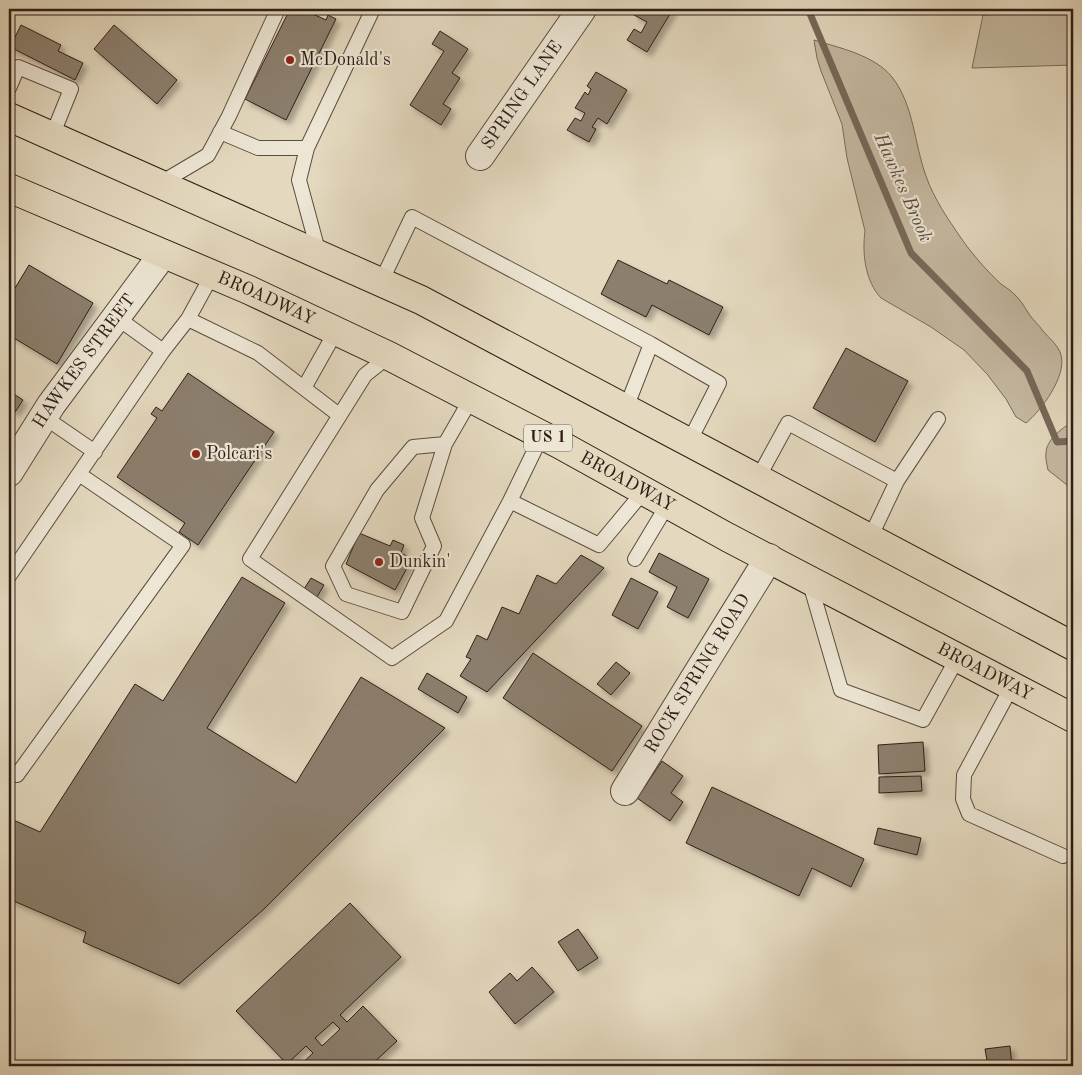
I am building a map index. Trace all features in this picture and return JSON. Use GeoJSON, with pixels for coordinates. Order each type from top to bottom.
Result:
{"type":"FeatureCollection","features":[{"type":"Feature","properties":{"kind":"highway"},"geometry":{"type":"LineString","coordinates":[[9,117],[421,300],[1073,646]]}},
{"type":"Feature","properties":{"kind":"highway","name":"BROADWAY"},"geometry":{"type":"LineString","coordinates":[[12,195],[212,274],[389,356],[542,435],[769,558],[1073,718]]}},
{"type":"Feature","properties":{"kind":"street","name":"SPRING LANE"},"geometry":{"type":"LineString","coordinates":[[480,156],[582,9]]}},
{"type":"Feature","properties":{"kind":"street","name":"HAWKES STREET"},"geometry":{"type":"LineString","coordinates":[[9,472],[44,417],[163,254]]}},
{"type":"Feature","properties":{"kind":"street","name":"ROCK SPRING ROAD"},"geometry":{"type":"LineString","coordinates":[[625,791],[769,558]]}},
{"type":"Feature","properties":{"kind":"lane"},"geometry":{"type":"LineString","coordinates":[[159,184],[208,156],[278,9]]}},
{"type":"Feature","properties":{"kind":"lane"},"geometry":{"type":"LineString","coordinates":[[320,255],[299,180],[307,148],[374,9]]}},
{"type":"Feature","properties":{"kind":"lane"},"geometry":{"type":"LineString","coordinates":[[9,88],[18,67],[71,89],[52,136]]}},
{"type":"Feature","properties":{"kind":"lane"},"geometry":{"type":"LineString","coordinates":[[220,132],[258,148],[307,148]]}},
{"type":"Feature","properties":{"kind":"lane"},"geometry":{"type":"LineString","coordinates":[[381,282],[412,217],[651,344],[719,383],[689,442]]}},
{"type":"Feature","properties":{"kind":"lane"},"geometry":{"type":"LineString","coordinates":[[9,576],[163,351],[188,319],[212,274]]}},
{"type":"Feature","properties":{"kind":"lane"},"geometry":{"type":"LineString","coordinates":[[116,317],[163,351]]}},
{"type":"Feature","properties":{"kind":"lane"},"geometry":{"type":"LineString","coordinates":[[188,319],[258,353],[339,415]]}},
{"type":"Feature","properties":{"kind":"lane"},"geometry":{"type":"LineString","coordinates":[[304,388],[336,331]]}},
{"type":"Feature","properties":{"kind":"lane"},"geometry":{"type":"LineString","coordinates":[[626,408],[651,344]]}},
{"type":"Feature","properties":{"kind":"lane"},"geometry":{"type":"LineString","coordinates":[[389,356],[365,375],[250,559],[392,658],[446,621],[510,501],[542,435]]}},
{"type":"Feature","properties":{"kind":"lane"},"geometry":{"type":"LineString","coordinates":[[445,444],[413,447],[377,490],[333,566],[346,594],[402,612],[434,546],[422,518],[445,444],[471,399]]}},
{"type":"Feature","properties":{"kind":"lane"},"geometry":{"type":"LineString","coordinates":[[44,417],[94,452]]}},
{"type":"Feature","properties":{"kind":"lane"},"geometry":{"type":"LineString","coordinates":[[870,538],[897,481],[938,419]]}},
{"type":"Feature","properties":{"kind":"lane"},"geometry":{"type":"LineString","coordinates":[[758,478],[788,423],[897,481]]}},
{"type":"Feature","properties":{"kind":"lane"},"geometry":{"type":"LineString","coordinates":[[9,771],[17,775],[183,545],[80,474]]}},
{"type":"Feature","properties":{"kind":"lane"},"geometry":{"type":"LineString","coordinates":[[510,501],[598,545],[644,491]]}},
{"type":"Feature","properties":{"kind":"lane"},"geometry":{"type":"LineString","coordinates":[[635,559],[668,504]]}},
{"type":"Feature","properties":{"kind":"lane"},"geometry":{"type":"LineString","coordinates":[[809,579],[841,690],[923,720],[958,657]]}},
{"type":"Feature","properties":{"kind":"lane"},"geometry":{"type":"LineString","coordinates":[[1012,686],[964,775],[963,799],[968,814],[1063,856]]}},
{"type":"Feature","properties":{"kind":"shaded area"},"geometry":{"type":"Polygon","coordinates":[[[1073,11],[1073,65],[972,68],[983,15],[1073,11]]]}},
{"type":"Feature","properties":{"kind":"shaded area"},"geometry":{"type":"Polygon","coordinates":[[[814,40],[845,49],[866,58],[885,69],[892,77],[905,100],[926,176],[942,208],[975,256],[1001,284],[1018,298],[1058,348],[1062,363],[1057,383],[1039,410],[1026,423],[1016,417],[1006,399],[987,374],[964,350],[931,327],[881,298],[871,283],[866,266],[865,231],[847,158],[842,124],[821,71],[814,40]]]}},
{"type":"Feature","properties":{"kind":"shaded area"},"geometry":{"type":"Polygon","coordinates":[[[1073,422],[1073,481],[1067,485],[1048,470],[1046,455],[1047,448],[1052,439],[1073,422]]]}},
{"type":"Feature","properties":{"kind":"building","name":"McDonald's"},"geometry":{"type":"Polygon","coordinates":[[[290,9],[302,9],[326,20],[328,15],[336,19],[286,120],[245,99],[290,9]]]}},
{"type":"Feature","properties":{"kind":"building"},"geometry":{"type":"Polygon","coordinates":[[[637,9],[673,9],[647,52],[627,40],[634,29],[641,33],[647,22],[634,15],[637,9]]]}},
{"type":"Feature","properties":{"kind":"building"},"geometry":{"type":"Polygon","coordinates":[[[21,25],[61,45],[58,51],[83,63],[75,80],[10,47],[21,25]]]}},
{"type":"Feature","properties":{"kind":"building"},"geometry":{"type":"Polygon","coordinates":[[[114,25],[177,80],[157,104],[94,49],[114,25]]]}},
{"type":"Feature","properties":{"kind":"building"},"geometry":{"type":"Polygon","coordinates":[[[440,31],[468,49],[452,73],[460,78],[443,104],[451,109],[441,125],[410,105],[444,51],[432,44],[440,31]]]}},
{"type":"Feature","properties":{"kind":"building"},"geometry":{"type":"Polygon","coordinates":[[[596,72],[627,90],[607,124],[598,118],[592,127],[596,129],[589,142],[567,130],[575,118],[581,121],[585,113],[575,108],[585,92],[588,95],[591,89],[587,86],[596,72]]]}},
{"type":"Feature","properties":{"kind":"building"},"geometry":{"type":"Polygon","coordinates":[[[618,260],[667,284],[669,280],[723,307],[709,335],[652,305],[646,317],[601,294],[618,260]]]}},
{"type":"Feature","properties":{"kind":"building"},"geometry":{"type":"Polygon","coordinates":[[[29,265],[93,303],[57,364],[9,335],[9,298],[29,265]]]}},
{"type":"Feature","properties":{"kind":"building"},"geometry":{"type":"Polygon","coordinates":[[[846,348],[908,381],[875,442],[813,408],[846,348]]]}},
{"type":"Feature","properties":{"kind":"building","name":"Polcari's"},"geometry":{"type":"Polygon","coordinates":[[[188,373],[274,432],[198,545],[179,532],[185,523],[117,477],[157,418],[151,414],[156,407],[162,411],[188,373]]]}},
{"type":"Feature","properties":{"kind":"building"},"geometry":{"type":"Polygon","coordinates":[[[9,391],[23,400],[15,412],[9,408],[9,391]]]}},
{"type":"Feature","properties":{"kind":"building","name":"Dunkin'"},"geometry":{"type":"Polygon","coordinates":[[[359,533],[390,546],[393,540],[404,545],[401,553],[412,559],[395,590],[346,564],[359,533]]]}},
{"type":"Feature","properties":{"kind":"building"},"geometry":{"type":"Polygon","coordinates":[[[659,553],[709,579],[688,618],[667,607],[677,587],[649,572],[659,553]]]}},
{"type":"Feature","properties":{"kind":"building"},"geometry":{"type":"Polygon","coordinates":[[[581,555],[604,568],[487,692],[460,676],[471,659],[466,657],[477,635],[487,640],[502,607],[519,614],[537,575],[556,584],[581,555]]]}},
{"type":"Feature","properties":{"kind":"building"},"geometry":{"type":"Polygon","coordinates":[[[242,577],[285,603],[207,728],[296,783],[361,677],[445,728],[264,909],[179,984],[83,942],[86,932],[9,899],[9,818],[40,832],[135,684],[163,701],[242,577]]]}},
{"type":"Feature","properties":{"kind":"building"},"geometry":{"type":"Polygon","coordinates":[[[311,578],[324,585],[317,597],[304,589],[311,578]]]}},
{"type":"Feature","properties":{"kind":"building"},"geometry":{"type":"Polygon","coordinates":[[[631,578],[658,592],[638,629],[612,615],[631,578]]]}},
{"type":"Feature","properties":{"kind":"building"},"geometry":{"type":"Polygon","coordinates":[[[533,653],[642,726],[612,771],[503,698],[533,653]]]}},
{"type":"Feature","properties":{"kind":"building"},"geometry":{"type":"Polygon","coordinates":[[[616,662],[630,673],[611,695],[597,684],[616,662]]]}},
{"type":"Feature","properties":{"kind":"building"},"geometry":{"type":"Polygon","coordinates":[[[427,673],[467,697],[458,713],[418,689],[427,673]]]}},
{"type":"Feature","properties":{"kind":"building"},"geometry":{"type":"Polygon","coordinates":[[[923,742],[925,771],[879,774],[878,745],[923,742]]]}},
{"type":"Feature","properties":{"kind":"building"},"geometry":{"type":"Polygon","coordinates":[[[662,761],[683,776],[671,793],[683,802],[670,821],[637,798],[662,761]]]}},
{"type":"Feature","properties":{"kind":"building"},"geometry":{"type":"Polygon","coordinates":[[[921,776],[922,791],[879,793],[879,777],[921,776]]]}},
{"type":"Feature","properties":{"kind":"building"},"geometry":{"type":"Polygon","coordinates":[[[712,787],[864,859],[851,887],[812,868],[799,896],[686,843],[712,787]]]}},
{"type":"Feature","properties":{"kind":"building"},"geometry":{"type":"Polygon","coordinates":[[[878,828],[921,838],[917,855],[874,844],[878,828]]]}},
{"type":"Feature","properties":{"kind":"building"},"geometry":{"type":"Polygon","coordinates":[[[350,903],[401,957],[340,1015],[347,1022],[363,1006],[397,1041],[370,1066],[299,1066],[313,1053],[306,1046],[287,1064],[236,1011],[350,903]],[[333,1022],[315,1038],[322,1046],[340,1029],[333,1022]]]}},
{"type":"Feature","properties":{"kind":"building"},"geometry":{"type":"Polygon","coordinates":[[[578,929],[598,958],[578,971],[558,942],[578,929]]]}},
{"type":"Feature","properties":{"kind":"building"},"geometry":{"type":"Polygon","coordinates":[[[532,967],[554,992],[515,1024],[489,992],[510,973],[517,981],[532,967]]]}},
{"type":"Feature","properties":{"kind":"building"},"geometry":{"type":"Polygon","coordinates":[[[1010,1046],[1012,1066],[988,1066],[985,1049],[1010,1046]]]}},
{"type":"Feature","properties":{"kind":"waterway","name":"Hawkes Brook"},"geometry":{"type":"LineString","coordinates":[[808,9],[911,253],[1027,371],[1057,442],[1073,441]]}},
{"type":"Feature","properties":{"kind":"place","name":"McDonald's"},"geometry":{"type":"Point","coordinates":[290,60]}},
{"type":"Feature","properties":{"kind":"place","name":"Polcari's"},"geometry":{"type":"Point","coordinates":[196,454]}},
{"type":"Feature","properties":{"kind":"place","name":"Dunkin'"},"geometry":{"type":"Point","coordinates":[379,562]}}]}
